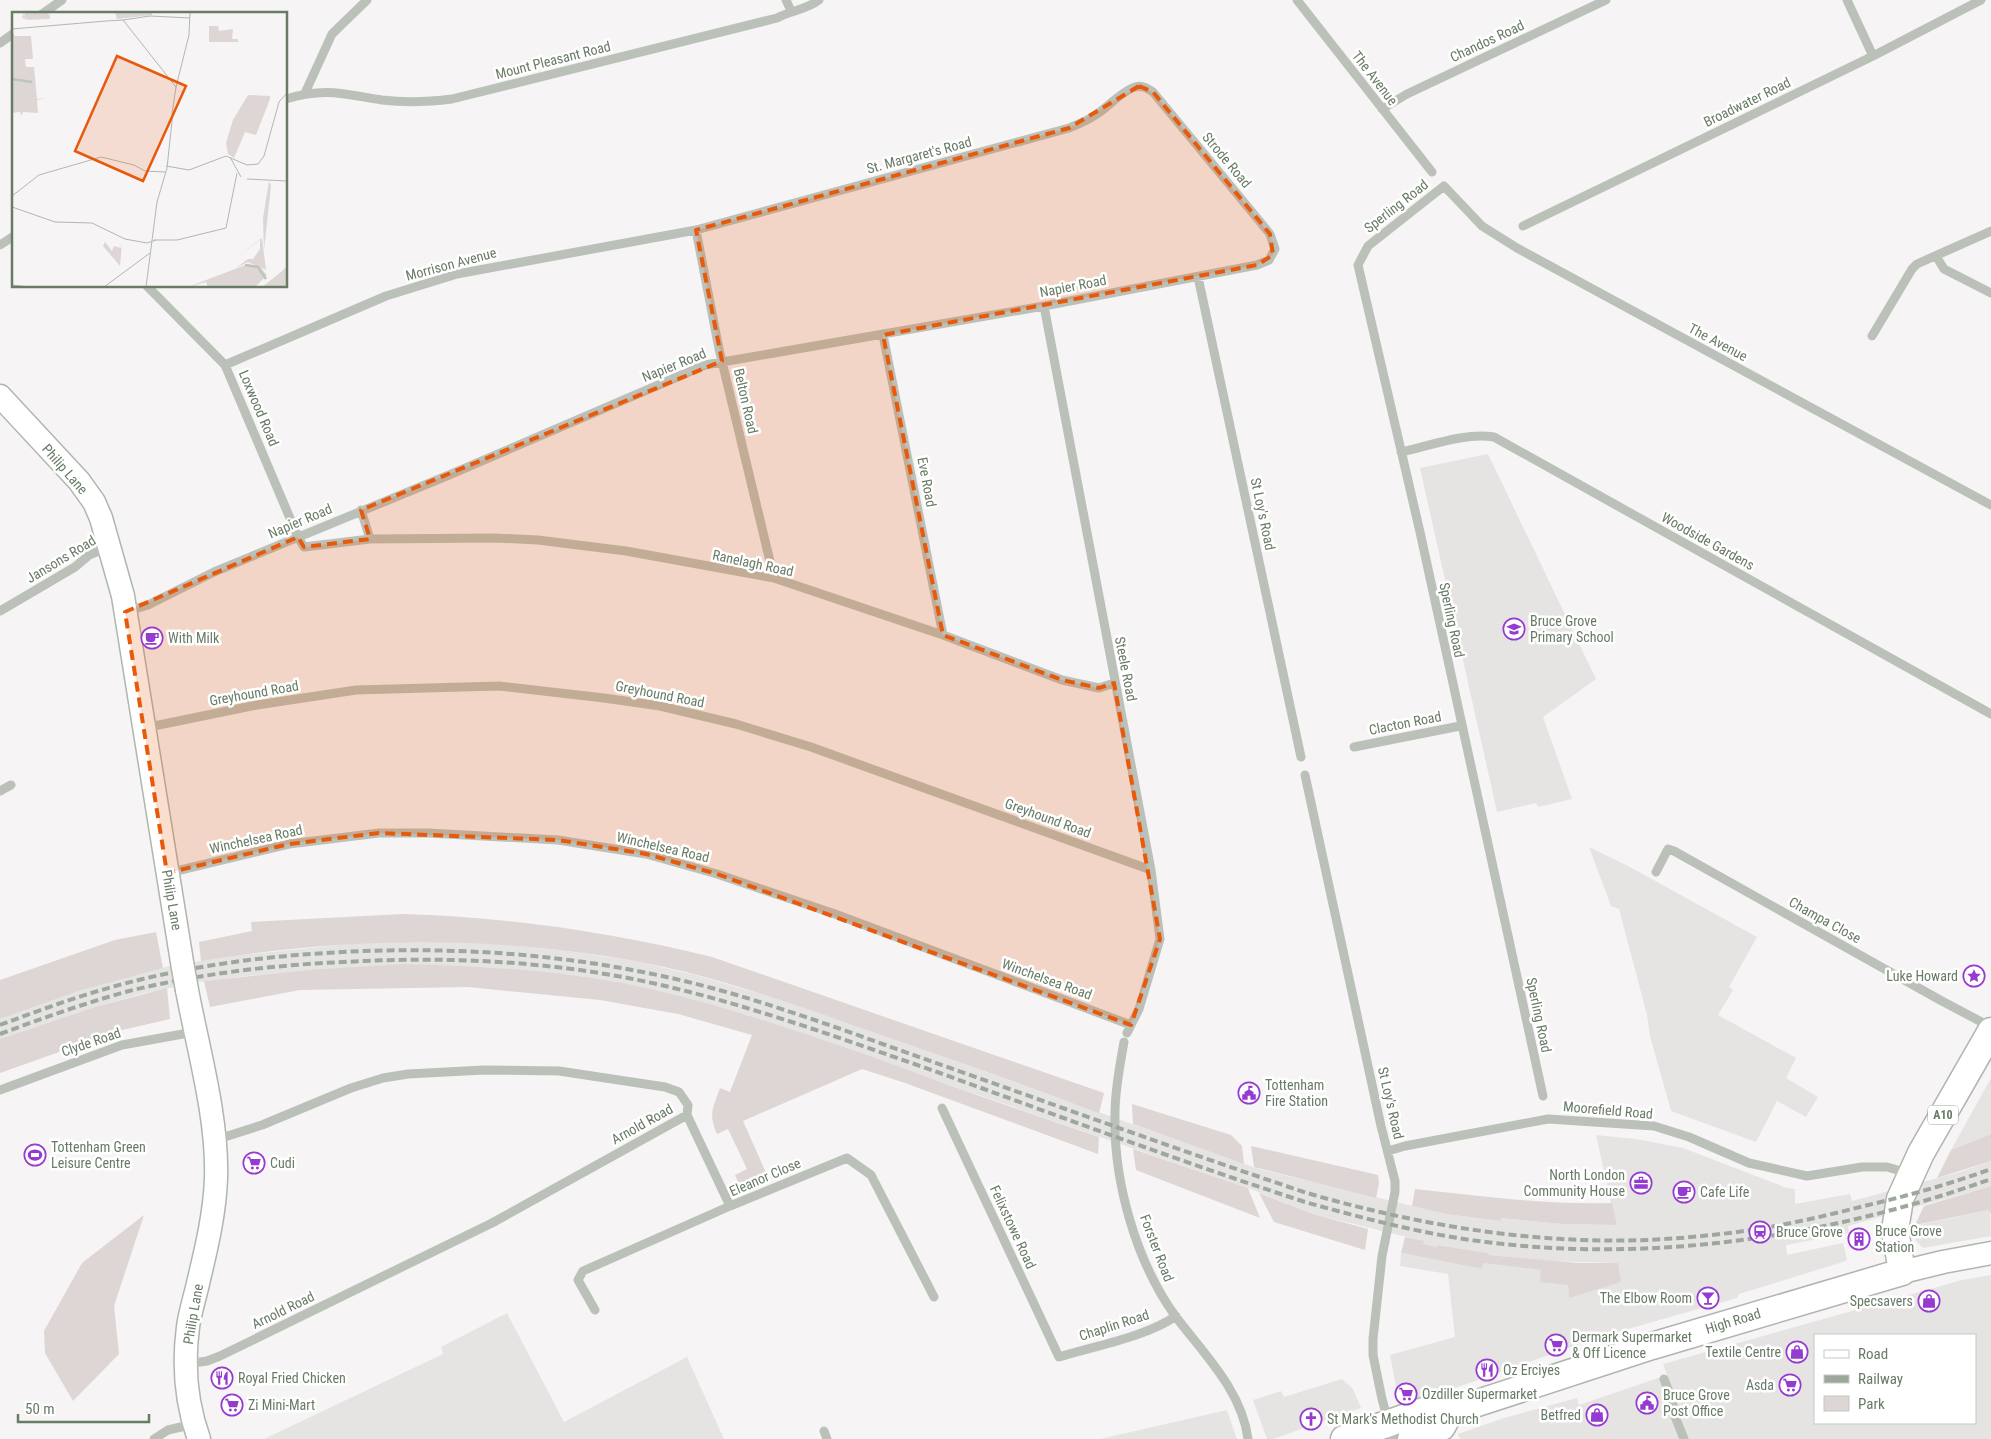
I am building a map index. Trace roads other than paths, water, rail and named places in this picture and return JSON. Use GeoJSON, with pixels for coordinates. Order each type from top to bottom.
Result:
{"type":"FeatureCollection","features":[{"type":"Feature","properties":{"kind":"highway","name":"A10"},"geometry":{"type":"LineString","coordinates":[[1902,1272],[1896,1244],[1896,1218],[1900,1200],[1910,1174],[1991,1031]]}},
{"type":"Feature","properties":{"kind":"highway","name":"High Road"},"geometry":{"type":"LineString","coordinates":[[1357,1437],[1391,1431],[1435,1407],[1450,1412],[1652,1346],[1902,1272]]}},
{"type":"Feature","properties":{"kind":"highway"},"geometry":{"type":"LineString","coordinates":[[1411,1439],[1442,1428],[1450,1412]]}},
{"type":"Feature","properties":{"kind":"main road","name":"Philip Lane"},"geometry":{"type":"LineString","coordinates":[[0,396],[78,481],[94,502],[110,546],[125,612],[167,873],[214,1140],[215,1195],[205,1255],[188,1326],[185,1364],[187,1391],[196,1431]]}},
{"type":"Feature","properties":{"kind":"main road","name":"High Road"},"geometry":{"type":"LineString","coordinates":[[1902,1272],[1943,1262],[1991,1254]]}},
{"type":"Feature","properties":{"kind":"street"},"geometry":{"type":"LineString","coordinates":[[45,12],[62,0]]}},
{"type":"Feature","properties":{"kind":"street"},"geometry":{"type":"LineString","coordinates":[[305,93],[332,34],[367,0]]}},
{"type":"Feature","properties":{"kind":"street"},"geometry":{"type":"LineString","coordinates":[[786,0],[791,11]]}},
{"type":"Feature","properties":{"kind":"street","name":"Mount Pleasant Road"},"geometry":{"type":"LineString","coordinates":[[288,98],[305,93],[331,91],[384,100],[424,103],[452,99],[778,18],[791,11],[811,6],[820,0]]}},
{"type":"Feature","properties":{"kind":"street","name":"The Avenue"},"geometry":{"type":"LineString","coordinates":[[1297,0],[1432,172]]}},
{"type":"Feature","properties":{"kind":"street","name":"Chandos Road"},"geometry":{"type":"LineString","coordinates":[[1382,109],[1407,94],[1606,0]]}},
{"type":"Feature","properties":{"kind":"street"},"geometry":{"type":"LineString","coordinates":[[1847,0],[1873,56]]}},
{"type":"Feature","properties":{"kind":"street","name":"Broadwater Road"},"geometry":{"type":"LineString","coordinates":[[1523,226],[1873,56],[1981,0]]}},
{"type":"Feature","properties":{"kind":"street"},"geometry":{"type":"LineString","coordinates":[[0,43],[12,34]]}},
{"type":"Feature","properties":{"kind":"street","name":"St. Margaret's Road"},"geometry":{"type":"LineString","coordinates":[[696,230],[1069,128],[1092,117],[1133,87],[1140,86]]}},
{"type":"Feature","properties":{"kind":"street","name":"Strode Road"},"geometry":{"type":"LineString","coordinates":[[1140,86],[1153,92],[1270,234],[1275,249],[1273,255],[1268,260]]}},
{"type":"Feature","properties":{"kind":"street","name":"The Avenue"},"geometry":{"type":"LineString","coordinates":[[1444,186],[1482,226],[1506,242],[1991,505]]}},
{"type":"Feature","properties":{"kind":"street","name":"Sperling Road"},"geometry":{"type":"LineString","coordinates":[[1444,186],[1368,246],[1358,265],[1543,1096]]}},
{"type":"Feature","properties":{"kind":"street","name":"Belton Road"},"geometry":{"type":"LineString","coordinates":[[696,230],[722,361],[774,578]]}},
{"type":"Feature","properties":{"kind":"street","name":"Morrison Avenue"},"geometry":{"type":"LineString","coordinates":[[225,365],[386,296],[457,274],[696,230]]}},
{"type":"Feature","properties":{"kind":"street"},"geometry":{"type":"LineString","coordinates":[[1872,336],[1912,269],[1917,264],[1991,231]]}},
{"type":"Feature","properties":{"kind":"street"},"geometry":{"type":"LineString","coordinates":[[0,245],[12,237]]}},
{"type":"Feature","properties":{"kind":"street"},"geometry":{"type":"LineString","coordinates":[[1936,256],[1944,269],[1991,293]]}},
{"type":"Feature","properties":{"kind":"street","name":"Napier Road"},"geometry":{"type":"LineString","coordinates":[[125,612],[148,605],[198,580],[361,510],[449,475],[704,365],[1044,306],[1257,265],[1268,260]]}},
{"type":"Feature","properties":{"kind":"street","name":"St Loy's Road"},"geometry":{"type":"LineString","coordinates":[[1198,277],[1301,757]]}},
{"type":"Feature","properties":{"kind":"street","name":"Loxwood Road"},"geometry":{"type":"LineString","coordinates":[[149,288],[225,365],[298,537]]}},
{"type":"Feature","properties":{"kind":"street","name":"Steele Road"},"geometry":{"type":"LineString","coordinates":[[1044,306],[1150,870],[1160,939],[1139,1009],[1127,1033]]}},
{"type":"Feature","properties":{"kind":"street","name":"Eve Road"},"geometry":{"type":"LineString","coordinates":[[883,335],[943,635]]}},
{"type":"Feature","properties":{"kind":"street","name":"Woodside Gardens"},"geometry":{"type":"LineString","coordinates":[[1401,452],[1470,436],[1484,435],[1494,437],[1991,714]]}},
{"type":"Feature","properties":{"kind":"street"},"geometry":{"type":"LineString","coordinates":[[361,510],[370,539]]}},
{"type":"Feature","properties":{"kind":"street","name":"Ranelagh Road"},"geometry":{"type":"LineString","coordinates":[[298,537],[304,547],[370,539],[495,538],[538,540],[626,551],[774,578],[943,635],[1078,684],[1099,688],[1114,683]]}},
{"type":"Feature","properties":{"kind":"street","name":"Jansons Road"},"geometry":{"type":"LineString","coordinates":[[0,611],[75,567],[89,555],[110,546]]}},
{"type":"Feature","properties":{"kind":"street","name":"Greyhound Road"},"geometry":{"type":"LineString","coordinates":[[144,728],[257,705],[356,690],[499,686],[613,699],[660,706],[736,724],[810,747],[1150,870]]}},
{"type":"Feature","properties":{"kind":"street","name":"Clacton Road"},"geometry":{"type":"LineString","coordinates":[[1354,746],[1460,726]]}},
{"type":"Feature","properties":{"kind":"street","name":"St Loy's Road"},"geometry":{"type":"LineString","coordinates":[[1305,776],[1395,1182],[1382,1256],[1373,1339],[1373,1355],[1391,1431]]}},
{"type":"Feature","properties":{"kind":"street"},"geometry":{"type":"LineString","coordinates":[[0,791],[10,785]]}},
{"type":"Feature","properties":{"kind":"street","name":"Winchelsea Road"},"geometry":{"type":"LineString","coordinates":[[167,873],[289,844],[379,833],[428,833],[558,840],[646,854],[717,874],[835,914],[1127,1033]]}},
{"type":"Feature","properties":{"kind":"street","name":"Champa Close"},"geometry":{"type":"LineString","coordinates":[[1656,872],[1668,849],[1674,851],[1991,1027]]}},
{"type":"Feature","properties":{"kind":"street","name":"Clyde Road"},"geometry":{"type":"LineString","coordinates":[[0,1090],[122,1045],[195,1032]]}},
{"type":"Feature","properties":{"kind":"street","name":"Forster Road"},"geometry":{"type":"LineString","coordinates":[[1127,1033],[1114,1113],[1117,1165],[1134,1230],[1158,1290],[1217,1369],[1231,1392],[1242,1412],[1248,1439]]}},
{"type":"Feature","properties":{"kind":"street","name":"Arnold Road"},"geometry":{"type":"LineString","coordinates":[[185,1364],[207,1361],[220,1356],[492,1223],[687,1114],[688,1105],[679,1092],[665,1086],[559,1071],[484,1070],[408,1074],[383,1078],[351,1088],[262,1125],[214,1140]]}},
{"type":"Feature","properties":{"kind":"street","name":"Felixstowe Road"},"geometry":{"type":"LineString","coordinates":[[942,1108],[1059,1357]]}},
{"type":"Feature","properties":{"kind":"street"},"geometry":{"type":"LineString","coordinates":[[687,1114],[730,1206]]}},
{"type":"Feature","properties":{"kind":"street","name":"Moorefield Road"},"geometry":{"type":"LineString","coordinates":[[1388,1151],[1405,1146],[1548,1119],[1654,1126],[1689,1137],[1749,1163],[1807,1176],[1862,1167],[1887,1167],[1910,1174]]}},
{"type":"Feature","properties":{"kind":"street","name":"Eleanor Close"},"geometry":{"type":"LineString","coordinates":[[595,1310],[578,1280],[583,1271],[730,1206],[846,1158],[871,1175],[934,1297]]}},
{"type":"Feature","properties":{"kind":"street","name":"Chaplin Road"},"geometry":{"type":"LineString","coordinates":[[1059,1357],[1149,1330],[1166,1323],[1176,1316]]}},
{"type":"Feature","properties":{"kind":"street"},"geometry":{"type":"LineString","coordinates":[[1664,1379],[1672,1402],[1672,1409],[1684,1439]]}},
{"type":"Feature","properties":{"kind":"street"},"geometry":{"type":"LineString","coordinates":[[154,1439],[168,1430],[196,1431]]}},
{"type":"Feature","properties":{"kind":"railway"},"geometry":{"type":"LineString","coordinates":[[0,1025],[45,1008],[123,984],[231,962],[297,955],[389,950],[435,950],[526,955],[617,967],[695,984],[761,1002],[1307,1193],[1406,1218],[1457,1227],[1558,1239],[1609,1241],[1730,1233],[1826,1215],[1896,1198],[1991,1169]]}},
{"type":"Feature","properties":{"kind":"railway"},"geometry":{"type":"LineString","coordinates":[[0,1034],[64,1011],[129,991],[236,971],[290,965],[384,960],[503,962],[582,970],[622,977],[661,985],[732,1004],[802,1025],[1305,1202],[1366,1219],[1450,1237],[1537,1247],[1602,1249],[1668,1247],[1734,1241],[1800,1231],[1865,1217],[1928,1200],[1991,1179]]}},
{"type":"Feature","properties":{"kind":"place","name":"Bruce Grove Primary School"},"geometry":{"type":"Point","coordinates":[1514,629]}},
{"type":"Feature","properties":{"kind":"place","name":"With Milk"},"geometry":{"type":"Point","coordinates":[152,638]}},
{"type":"Feature","properties":{"kind":"place","name":"Luke Howard"},"geometry":{"type":"Point","coordinates":[1974,976]}},
{"type":"Feature","properties":{"kind":"place","name":"Tottenham Fire Station"},"geometry":{"type":"Point","coordinates":[1249,1093]}},
{"type":"Feature","properties":{"kind":"place","name":"Tottenham Green Leisure Centre"},"geometry":{"type":"Point","coordinates":[35,1155]}},
{"type":"Feature","properties":{"kind":"place","name":"Cudi"},"geometry":{"type":"Point","coordinates":[254,1163]}},
{"type":"Feature","properties":{"kind":"place","name":"North London Community House"},"geometry":{"type":"Point","coordinates":[1641,1183]}},
{"type":"Feature","properties":{"kind":"place","name":"Cafe Life"},"geometry":{"type":"Point","coordinates":[1684,1192]}},
{"type":"Feature","properties":{"kind":"place","name":"Bruce Grove"},"geometry":{"type":"Point","coordinates":[1760,1232]}},
{"type":"Feature","properties":{"kind":"place","name":"Bruce Grove Station"},"geometry":{"type":"Point","coordinates":[1859,1239]}},
{"type":"Feature","properties":{"kind":"place","name":"The Elbow Room"},"geometry":{"type":"Point","coordinates":[1708,1298]}},
{"type":"Feature","properties":{"kind":"place","name":"Specsavers"},"geometry":{"type":"Point","coordinates":[1929,1301]}},
{"type":"Feature","properties":{"kind":"place","name":"Dermark Supermarket & Off Licence"},"geometry":{"type":"Point","coordinates":[1556,1345]}},
{"type":"Feature","properties":{"kind":"place","name":"Textile Centre"},"geometry":{"type":"Point","coordinates":[1797,1352]}},
{"type":"Feature","properties":{"kind":"place","name":"Oz Erciyes"},"geometry":{"type":"Point","coordinates":[1487,1370]}},
{"type":"Feature","properties":{"kind":"place","name":"Royal Fried Chicken"},"geometry":{"type":"Point","coordinates":[222,1378]}},
{"type":"Feature","properties":{"kind":"place","name":"Asda"},"geometry":{"type":"Point","coordinates":[1790,1385]}},
{"type":"Feature","properties":{"kind":"place","name":"Ozdiller Supermarket"},"geometry":{"type":"Point","coordinates":[1406,1394]}},
{"type":"Feature","properties":{"kind":"place","name":"Bruce Grove Post Office"},"geometry":{"type":"Point","coordinates":[1647,1403]}},
{"type":"Feature","properties":{"kind":"place","name":"Zi Mini-Mart"},"geometry":{"type":"Point","coordinates":[232,1405]}},
{"type":"Feature","properties":{"kind":"place","name":"Betfred"},"geometry":{"type":"Point","coordinates":[1597,1415]}},
{"type":"Feature","properties":{"kind":"place","name":"St Mark's Methodist Church"},"geometry":{"type":"Point","coordinates":[1311,1419]}}]}
